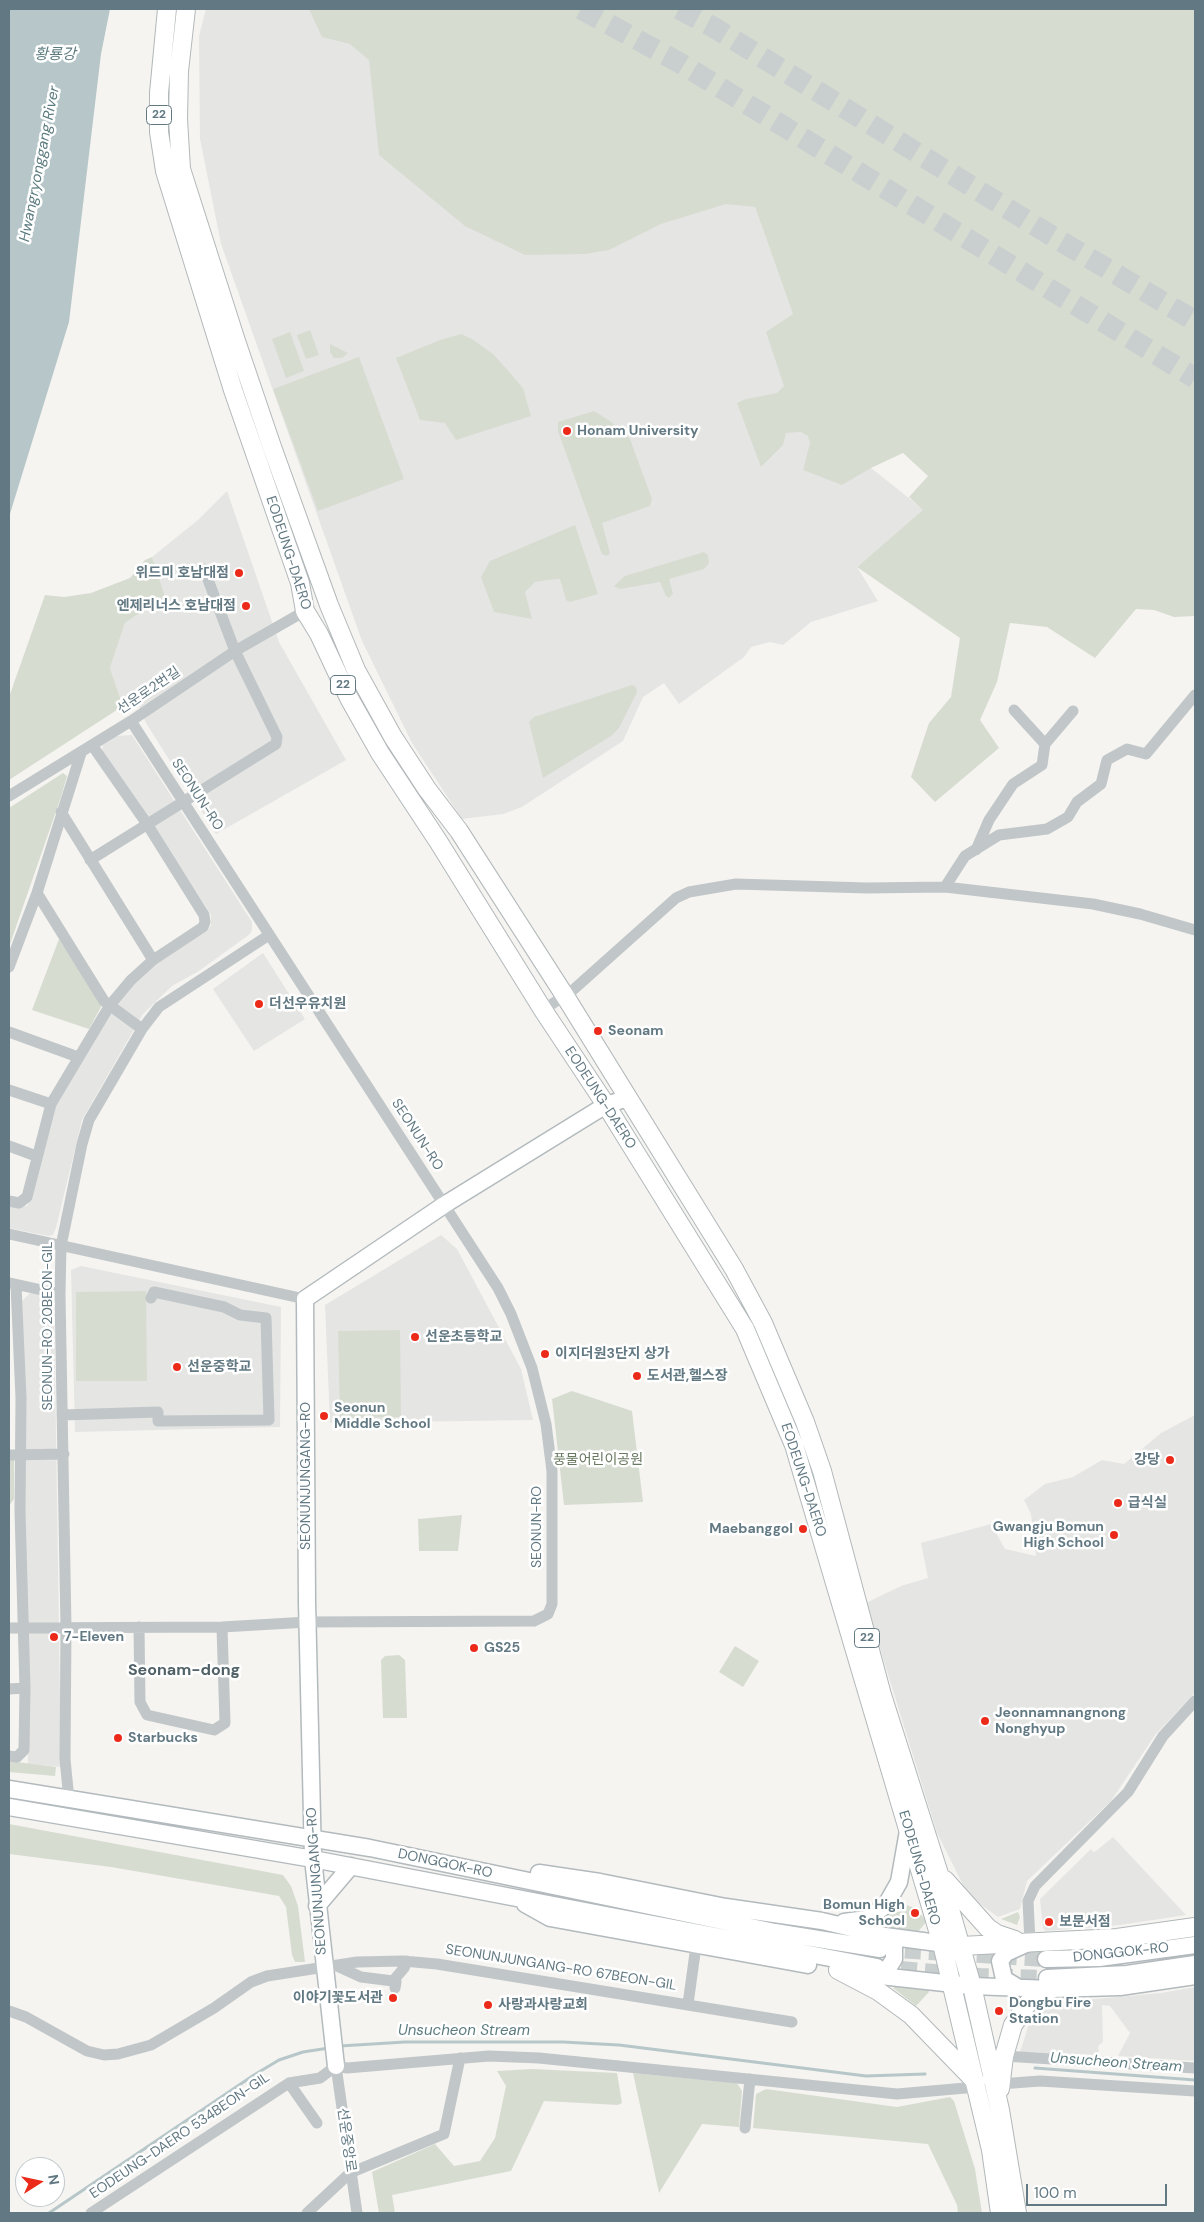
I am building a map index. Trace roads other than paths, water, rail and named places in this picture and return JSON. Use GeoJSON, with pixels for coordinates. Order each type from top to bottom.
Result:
{"type":"FeatureCollection","features":[{"type":"Feature","properties":{"kind":"main road","name":"EODEUNG-DAERO"},"geometry":{"type":"LineString","coordinates":[[167,9],[159,93],[159,132],[165,171],[230,380],[300,583],[305,611],[319,634],[349,698],[380,753],[438,841],[543,1010],[606,1105],[745,1329],[794,1445],[942,1944],[991,2150],[1000,2213]]}},
{"type":"Feature","properties":{"kind":"main road","name":"EODEUNG-DAERO"},"geometry":{"type":"LineString","coordinates":[[186,9],[179,71],[178,119],[182,169],[236,341],[329,605],[356,670],[393,737],[427,789],[459,831],[565,996],[734,1269],[763,1323],[805,1422],[822,1471],[882,1695],[972,1986],[1000,2110],[1017,2213]]}},
{"type":"Feature","properties":{"kind":"main road"},"geometry":{"type":"LineString","coordinates":[[305,1299],[444,1205],[606,1105],[628,1098]]}},
{"type":"Feature","properties":{"kind":"main road","name":"SEONUNJUNGANG-RO"},"geometry":{"type":"LineString","coordinates":[[305,1299],[312,1839],[318,1906],[331,1968],[332,2034]]}},
{"type":"Feature","properties":{"kind":"main road","name":"DONGGOK-RO"},"geometry":{"type":"LineString","coordinates":[[9,1789],[442,1862],[571,1891],[775,1932],[882,1942]]}},
{"type":"Feature","properties":{"kind":"main road","name":"DONGGOK-RO"},"geometry":{"type":"LineString","coordinates":[[9,1807],[351,1866],[876,1971]]}},
{"type":"Feature","properties":{"kind":"main road"},"geometry":{"type":"LineString","coordinates":[[442,1862],[600,1882],[726,1907],[839,1922],[867,1919],[886,1905],[900,1882],[908,1829]]}},
{"type":"Feature","properties":{"kind":"main road"},"geometry":{"type":"LineString","coordinates":[[318,1906],[351,1866]]}},
{"type":"Feature","properties":{"kind":"main road"},"geometry":{"type":"LineString","coordinates":[[938,1871],[988,1928],[1005,1937],[1030,1942]]}},
{"type":"Feature","properties":{"kind":"main road"},"geometry":{"type":"LineString","coordinates":[[516,1898],[550,1918],[696,1946],[838,1970],[888,1970],[894,1959],[894,1946],[822,1921]]}},
{"type":"Feature","properties":{"kind":"main road"},"geometry":{"type":"LineString","coordinates":[[882,1942],[960,1946],[1117,1938],[1195,1927]]}},
{"type":"Feature","properties":{"kind":"main road"},"geometry":{"type":"LineString","coordinates":[[1021,1989],[1004,1979],[1000,1961],[1006,1953],[1030,1942]]}},
{"type":"Feature","properties":{"kind":"main road","name":"DONGGOK-RO"},"geometry":{"type":"LineString","coordinates":[[1046,1959],[1098,1958],[1195,1945]]}},
{"type":"Feature","properties":{"kind":"main road","name":"DONGGOK-RO"},"geometry":{"type":"LineString","coordinates":[[1049,1984],[1195,1964]]}},
{"type":"Feature","properties":{"kind":"main road"},"geometry":{"type":"LineString","coordinates":[[838,1970],[878,1991],[911,2015],[976,2084]]}},
{"type":"Feature","properties":{"kind":"main road"},"geometry":{"type":"LineString","coordinates":[[876,1971],[952,1984],[1021,1989],[1049,1984],[1120,1987],[1195,1976]]}},
{"type":"Feature","properties":{"kind":"main road"},"geometry":{"type":"LineString","coordinates":[[1000,2110],[1000,2084],[1004,2056],[1013,2025],[1028,2003],[1049,1984]]}},
{"type":"Feature","properties":{"kind":"main road","name":"선운중앙로"},"geometry":{"type":"LineString","coordinates":[[332,2034],[336,2064]]}},
{"type":"Feature","properties":{"kind":"street"},"geometry":{"type":"LineString","coordinates":[[90,860],[276,744],[276,734],[235,651],[204,569]]}},
{"type":"Feature","properties":{"kind":"street","name":"선운로2번길"},"geometry":{"type":"LineString","coordinates":[[9,796],[131,721],[235,651],[305,611]]}},
{"type":"Feature","properties":{"kind":"street"},"geometry":{"type":"LineString","coordinates":[[945,887],[964,856],[1000,836],[1047,829],[1068,816],[1077,802],[1101,784],[1107,760],[1127,749],[1146,754],[1195,695]]}},
{"type":"Feature","properties":{"kind":"street"},"geometry":{"type":"LineString","coordinates":[[1014,710],[1045,744]]}},
{"type":"Feature","properties":{"kind":"street"},"geometry":{"type":"LineString","coordinates":[[976,850],[989,820],[1014,784],[1042,765],[1045,744],[1073,711]]}},
{"type":"Feature","properties":{"kind":"street","name":"SEONUN-RO"},"geometry":{"type":"LineString","coordinates":[[131,721],[498,1288],[532,1368],[546,1424],[552,1471],[551,1609],[544,1617],[534,1621],[308,1622]]}},
{"type":"Feature","properties":{"kind":"street"},"geometry":{"type":"LineString","coordinates":[[9,1201],[19,1203],[27,1198],[36,1156],[51,1104],[110,1005],[131,980],[153,960],[203,928],[205,922],[204,915],[147,824],[92,745]]}},
{"type":"Feature","properties":{"kind":"street"},"geometry":{"type":"LineString","coordinates":[[9,967],[37,893],[81,753]]}},
{"type":"Feature","properties":{"kind":"street"},"geometry":{"type":"LineString","coordinates":[[61,812],[153,960]]}},
{"type":"Feature","properties":{"kind":"street"},"geometry":{"type":"LineString","coordinates":[[543,1010],[565,996],[676,898],[689,892],[736,884],[867,888],[945,887],[1093,904],[1140,914],[1195,930]]}},
{"type":"Feature","properties":{"kind":"street"},"geometry":{"type":"LineString","coordinates":[[37,893],[104,1001],[142,1029]]}},
{"type":"Feature","properties":{"kind":"street","name":"SEONUN-RO 20BEON-GIL"},"geometry":{"type":"LineString","coordinates":[[69,1800],[66,1759],[61,1246],[89,1120],[142,1029],[159,1007],[270,935]]}},
{"type":"Feature","properties":{"kind":"street"},"geometry":{"type":"LineString","coordinates":[[9,1032],[78,1057]]}},
{"type":"Feature","properties":{"kind":"street"},"geometry":{"type":"LineString","coordinates":[[9,1090],[51,1104]]}},
{"type":"Feature","properties":{"kind":"street"},"geometry":{"type":"LineString","coordinates":[[9,1146],[36,1156]]}},
{"type":"Feature","properties":{"kind":"street"},"geometry":{"type":"LineString","coordinates":[[9,1234],[305,1299]]}},
{"type":"Feature","properties":{"kind":"street"},"geometry":{"type":"LineString","coordinates":[[9,1756],[17,1758],[24,1750],[25,1688],[21,1568],[14,1511],[13,1284],[60,1294]]}},
{"type":"Feature","properties":{"kind":"street"},"geometry":{"type":"LineString","coordinates":[[62,1414],[158,1412],[158,1421],[269,1420],[266,1318],[240,1315],[224,1307],[154,1292],[151,1298]]}},
{"type":"Feature","properties":{"kind":"street"},"geometry":{"type":"LineString","coordinates":[[15,1455],[64,1454]]}},
{"type":"Feature","properties":{"kind":"street"},"geometry":{"type":"LineString","coordinates":[[9,1568],[21,1568]]}},
{"type":"Feature","properties":{"kind":"street"},"geometry":{"type":"LineString","coordinates":[[9,1628],[222,1627],[308,1622]]}},
{"type":"Feature","properties":{"kind":"street"},"geometry":{"type":"LineString","coordinates":[[139,1627],[140,1702],[147,1715],[214,1730],[225,1723],[222,1627]]}},
{"type":"Feature","properties":{"kind":"street"},"geometry":{"type":"LineString","coordinates":[[9,1689],[25,1688]]}},
{"type":"Feature","properties":{"kind":"street"},"geometry":{"type":"LineString","coordinates":[[1030,1942],[1028,1901],[1035,1886],[1128,1792],[1163,1736],[1195,1702]]}},
{"type":"Feature","properties":{"kind":"street"},"geometry":{"type":"LineString","coordinates":[[688,2004],[696,1946]]}},
{"type":"Feature","properties":{"kind":"street"},"geometry":{"type":"LineString","coordinates":[[331,1968],[394,1984],[407,1961]]}},
{"type":"Feature","properties":{"kind":"street","name":"SEONUNJUNGANG-RO 67BEON-GIL"},"geometry":{"type":"LineString","coordinates":[[9,2011],[26,2017],[87,2051],[104,2055],[118,2054],[151,2045],[214,2008],[251,1982],[267,1976],[331,1968],[356,1962],[407,1961],[688,2004],[792,2022]]}},
{"type":"Feature","properties":{"kind":"street"},"geometry":{"type":"LineString","coordinates":[[336,2064],[347,2068],[489,2056],[568,2060],[897,2094],[976,2084]]}},
{"type":"Feature","properties":{"kind":"street"},"geometry":{"type":"LineString","coordinates":[[1004,2056],[1195,2068]]}},
{"type":"Feature","properties":{"kind":"street"},"geometry":{"type":"LineString","coordinates":[[307,2213],[350,2173],[444,2134],[460,2058]]}},
{"type":"Feature","properties":{"kind":"street","name":"EODEUNG-DAERO 534BEON-GIL"},"geometry":{"type":"LineString","coordinates":[[91,2213],[289,2083],[320,2078],[336,2064]]}},
{"type":"Feature","properties":{"kind":"street","name":"선운중앙로"},"geometry":{"type":"LineString","coordinates":[[336,2064],[357,2213]]}},
{"type":"Feature","properties":{"kind":"street"},"geometry":{"type":"LineString","coordinates":[[745,2128],[750,2079]]}},
{"type":"Feature","properties":{"kind":"street"},"geometry":{"type":"LineString","coordinates":[[1000,2084],[1040,2081],[1195,2091]]}},
{"type":"Feature","properties":{"kind":"street"},"geometry":{"type":"LineString","coordinates":[[289,2083],[316,2123]]}},
{"type":"Feature","properties":{"kind":"water","name":"황룡강"},"geometry":{"type":"Polygon","coordinates":[[[9,9],[110,9],[101,54],[69,322],[9,517],[9,9]]]}},
{"type":"Feature","properties":{"kind":"waterway","name":"Unsucheon Stream"},"geometry":{"type":"LineString","coordinates":[[340,2046],[405,2042],[563,2042],[619,2045],[866,2076],[925,2074]]}},
{"type":"Feature","properties":{"kind":"waterway","name":"Unsucheon Stream"},"geometry":{"type":"LineString","coordinates":[[49,2213],[279,2060],[303,2052],[329,2048]]}},
{"type":"Feature","properties":{"kind":"waterway","name":"Unsucheon Stream"},"geometry":{"type":"LineString","coordinates":[[1035,2068],[1195,2080]]}},
{"type":"Feature","properties":{"kind":"tunnel"},"geometry":{"type":"LineString","coordinates":[[581,9],[680,63],[1195,378]]}},
{"type":"Feature","properties":{"kind":"tunnel"},"geometry":{"type":"LineString","coordinates":[[679,9],[713,27],[1052,236],[1195,321]]}},
{"type":"Feature","properties":{"kind":"tunnel"},"geometry":{"type":"LineString","coordinates":[[881,1949],[1046,1959]]}},
{"type":"Feature","properties":{"kind":"tunnel"},"geometry":{"type":"LineString","coordinates":[[877,1967],[980,1976],[1047,1978]]}},
{"type":"Feature","properties":{"kind":"place","name":"Honam University"},"geometry":{"type":"Point","coordinates":[567,431]}},
{"type":"Feature","properties":{"kind":"place","name":"위드미 호남대점"},"geometry":{"type":"Point","coordinates":[239,573]}},
{"type":"Feature","properties":{"kind":"place","name":"엔제리너스 호남대점"},"geometry":{"type":"Point","coordinates":[246,606]}},
{"type":"Feature","properties":{"kind":"place","name":"더선우유치원"},"geometry":{"type":"Point","coordinates":[259,1004]}},
{"type":"Feature","properties":{"kind":"place","name":"Seonam"},"geometry":{"type":"Point","coordinates":[598,1031]}},
{"type":"Feature","properties":{"kind":"place","name":"선운초등학교"},"geometry":{"type":"Point","coordinates":[415,1337]}},
{"type":"Feature","properties":{"kind":"place","name":"이지더원3단지 상가"},"geometry":{"type":"Point","coordinates":[545,1354]}},
{"type":"Feature","properties":{"kind":"place","name":"선운중학교"},"geometry":{"type":"Point","coordinates":[177,1367]}},
{"type":"Feature","properties":{"kind":"place","name":"도서관,헬스장"},"geometry":{"type":"Point","coordinates":[637,1376]}},
{"type":"Feature","properties":{"kind":"place","name":"Seonun Middle School"},"geometry":{"type":"Point","coordinates":[324,1416]}},
{"type":"Feature","properties":{"kind":"place","name":"강당"},"geometry":{"type":"Point","coordinates":[1170,1460]}},
{"type":"Feature","properties":{"kind":"place","name":"급식실"},"geometry":{"type":"Point","coordinates":[1118,1503]}},
{"type":"Feature","properties":{"kind":"place","name":"Maebanggol"},"geometry":{"type":"Point","coordinates":[803,1529]}},
{"type":"Feature","properties":{"kind":"place","name":"Gwangju Bomun High School"},"geometry":{"type":"Point","coordinates":[1114,1535]}},
{"type":"Feature","properties":{"kind":"place","name":"7-Eleven"},"geometry":{"type":"Point","coordinates":[54,1637]}},
{"type":"Feature","properties":{"kind":"place","name":"GS25"},"geometry":{"type":"Point","coordinates":[474,1648]}},
{"type":"Feature","properties":{"kind":"place","name":"Jeonnamnangnong Nonghyup"},"geometry":{"type":"Point","coordinates":[985,1721]}},
{"type":"Feature","properties":{"kind":"place","name":"Starbucks"},"geometry":{"type":"Point","coordinates":[118,1738]}},
{"type":"Feature","properties":{"kind":"place","name":"Bomun High School"},"geometry":{"type":"Point","coordinates":[915,1913]}},
{"type":"Feature","properties":{"kind":"place","name":"보문서점"},"geometry":{"type":"Point","coordinates":[1049,1922]}},
{"type":"Feature","properties":{"kind":"place","name":"이야기꽃도서관"},"geometry":{"type":"Point","coordinates":[393,1998]}},
{"type":"Feature","properties":{"kind":"place","name":"사랑과사랑교회"},"geometry":{"type":"Point","coordinates":[488,2005]}},
{"type":"Feature","properties":{"kind":"place","name":"Dongbu Fire Station"},"geometry":{"type":"Point","coordinates":[999,2011]}},
{"type":"Feature","properties":{"kind":"district","name":"Seonam-dong"},"geometry":{"type":"Point","coordinates":[184,1671]}},
{"type":"Feature","properties":{"kind":"water label","name":"Hwangryonggang River"},"geometry":{"type":"Point","coordinates":[40,164]}},
{"type":"Feature","properties":{"kind":"park label","name":"풍물어린이공원"},"geometry":{"type":"Point","coordinates":[598,1460]}}]}
